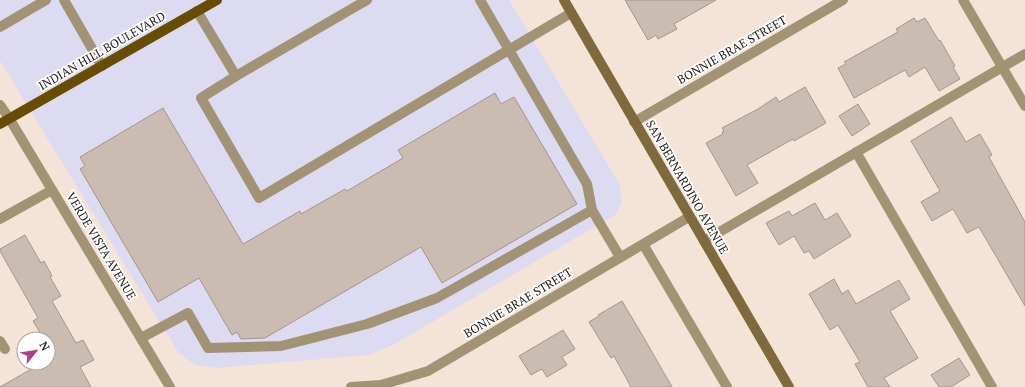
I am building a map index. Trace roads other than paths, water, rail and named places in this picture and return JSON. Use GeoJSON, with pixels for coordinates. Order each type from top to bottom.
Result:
{"type":"FeatureCollection","features":[{"type":"Feature","properties":{"kind":"main road","name":"INDIAN HILL BOULEVARD"},"geometry":{"type":"LineString","coordinates":[[0,124],[216,0]]}},
{"type":"Feature","properties":{"kind":"main road","name":"SAN BERNARDINO AVENUE"},"geometry":{"type":"LineString","coordinates":[[564,0],[789,387]]}},
{"type":"Feature","properties":{"kind":"street"},"geometry":{"type":"LineString","coordinates":[[0,27],[46,0]]}},
{"type":"Feature","properties":{"kind":"street"},"geometry":{"type":"LineString","coordinates":[[64,0],[102,66]]}},
{"type":"Feature","properties":{"kind":"street"},"geometry":{"type":"LineString","coordinates":[[367,0],[201,98],[259,198],[571,13]]}},
{"type":"Feature","properties":{"kind":"street"},"geometry":{"type":"LineString","coordinates":[[480,0],[587,184],[592,210],[620,258]]}},
{"type":"Feature","properties":{"kind":"street","name":"BONNIE BRAE STREET"},"geometry":{"type":"LineString","coordinates":[[634,122],[843,0]]}},
{"type":"Feature","properties":{"kind":"street"},"geometry":{"type":"LineString","coordinates":[[963,0],[1025,106]]}},
{"type":"Feature","properties":{"kind":"street"},"geometry":{"type":"LineString","coordinates":[[197,11],[236,76]]}},
{"type":"Feature","properties":{"kind":"street"},"geometry":{"type":"LineString","coordinates":[[704,241],[1025,54]]}},
{"type":"Feature","properties":{"kind":"street","name":"VERDE VISTA AVENUE"},"geometry":{"type":"LineString","coordinates":[[0,105],[170,387]]}},
{"type":"Feature","properties":{"kind":"street"},"geometry":{"type":"LineString","coordinates":[[856,152],[992,387]]}},
{"type":"Feature","properties":{"kind":"street"},"geometry":{"type":"LineString","coordinates":[[0,219],[52,190]]}},
{"type":"Feature","properties":{"kind":"street"},"geometry":{"type":"LineString","coordinates":[[141,338],[188,313],[208,348],[281,346],[367,324],[437,298],[592,210]]}},
{"type":"Feature","properties":{"kind":"street","name":"BONNIE BRAE STREET"},"geometry":{"type":"LineString","coordinates":[[351,387],[382,386],[428,371],[689,216]]}},
{"type":"Feature","properties":{"kind":"street"},"geometry":{"type":"LineString","coordinates":[[643,244],[727,387]]}}]}
